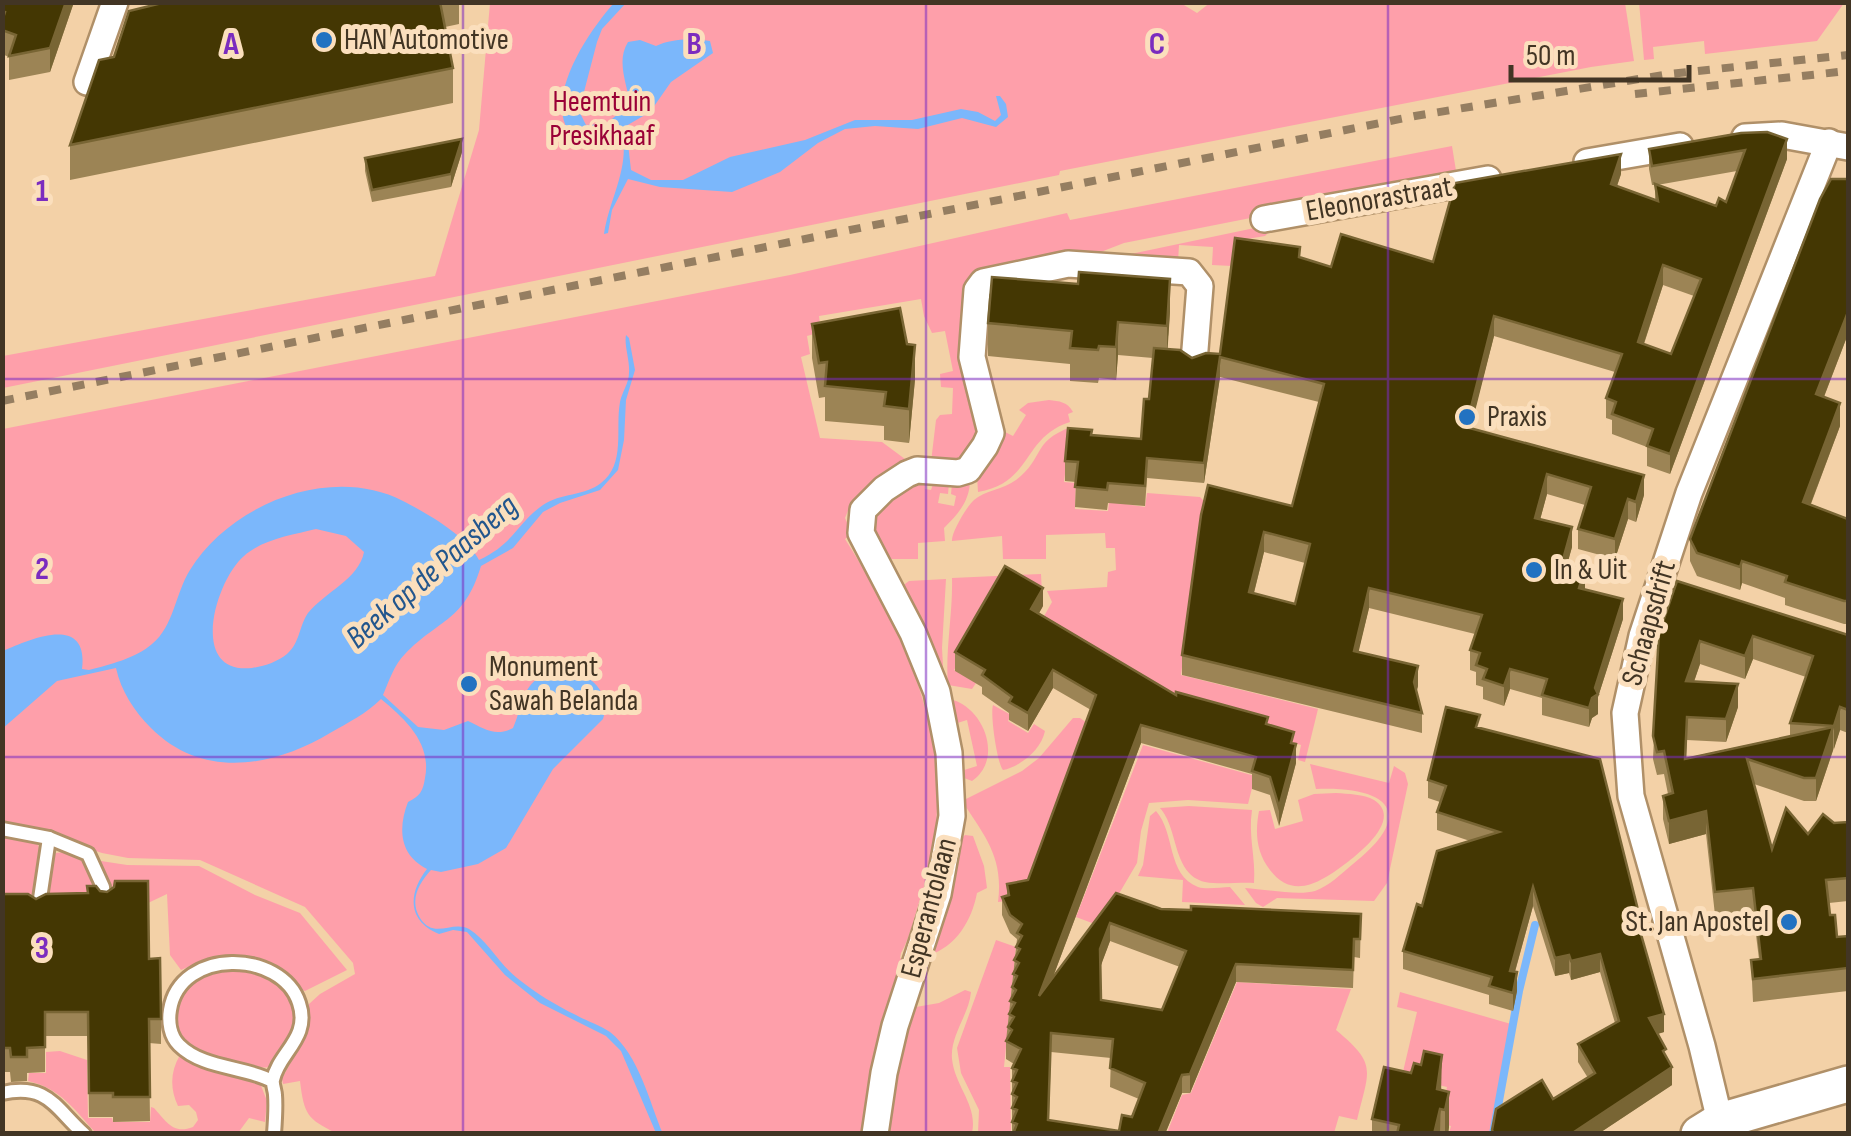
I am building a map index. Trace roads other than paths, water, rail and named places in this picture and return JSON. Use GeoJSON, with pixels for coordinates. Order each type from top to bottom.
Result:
{"type":"FeatureCollection","features":[{"type":"Feature","properties":{"kind":"street"},"geometry":{"type":"LineString","coordinates":[[87,82],[115,2]]}},
{"type":"Feature","properties":{"kind":"street"},"geometry":{"type":"LineString","coordinates":[[1556,167],[1711,141],[1782,136],[1839,144]]}},
{"type":"Feature","properties":{"kind":"street","name":"Schaapsdrift"},"geometry":{"type":"LineString","coordinates":[[1710,1128],[1702,1046],[1631,796],[1624,714],[1633,668],[1668,584],[1706,448],[1839,144]]}},
{"type":"Feature","properties":{"kind":"street","name":"Eleonorastraat"},"geometry":{"type":"LineString","coordinates":[[1264,220],[1518,173]]}},
{"type":"Feature","properties":{"kind":"street","name":"Esperantolaan"},"geometry":{"type":"LineString","coordinates":[[875,1134],[895,1026],[938,894],[952,816],[949,752],[937,692],[913,633],[860,533],[860,518],[868,502],[907,474],[918,470],[958,473],[968,470],[980,457],[991,433],[972,357],[977,290],[988,278],[1068,264],[1189,272],[1200,286],[1194,362]]}},
{"type":"Feature","properties":{"kind":"street"},"geometry":{"type":"LineString","coordinates":[[1710,1128],[1848,1084]]}},
{"type":"Feature","properties":{"kind":"lane"},"geometry":{"type":"LineString","coordinates":[[2,829],[48,838],[88,854],[103,887],[105,907]]}},
{"type":"Feature","properties":{"kind":"lane"},"geometry":{"type":"LineString","coordinates":[[37,914],[48,838]]}},
{"type":"Feature","properties":{"kind":"lane"},"geometry":{"type":"LineString","coordinates":[[272,1081],[247,1070],[205,1060],[180,1046],[171,1033],[168,1018],[171,1001],[186,977],[209,964],[244,964],[266,971],[292,989],[299,1001],[302,1020],[272,1081],[274,1134]]}},
{"type":"Feature","properties":{"kind":"lane"},"geometry":{"type":"LineString","coordinates":[[2,1092],[29,1090],[48,1097],[84,1134]]}},
{"type":"Feature","properties":{"kind":"water"},"geometry":{"type":"Polygon","coordinates":[[[614,3],[626,3],[602,29],[597,42],[579,111],[586,125],[606,124],[630,104],[623,65],[628,42],[640,40],[656,46],[683,40],[710,41],[713,53],[671,82],[650,112],[626,126],[631,170],[651,180],[683,180],[730,157],[805,140],[855,120],[912,120],[961,109],[995,121],[1001,115],[996,96],[1006,104],[1008,117],[996,127],[962,118],[918,129],[845,129],[818,143],[780,172],[732,192],[660,187],[628,179],[612,210],[608,233],[604,234],[621,174],[623,137],[580,138],[571,134],[562,109],[563,93],[575,60],[594,28],[614,3]]]}},
{"type":"Feature","properties":{"kind":"water"},"geometry":{"type":"Polygon","coordinates":[[[626,335],[635,370],[626,400],[618,470],[600,490],[543,512],[513,548],[481,566],[459,609],[401,658],[383,695],[418,727],[444,730],[468,721],[501,732],[513,728],[528,689],[549,673],[574,672],[585,676],[602,694],[603,719],[553,769],[506,848],[478,864],[441,872],[431,870],[419,886],[415,905],[420,918],[431,928],[469,929],[524,983],[610,1032],[636,1066],[663,1134],[656,1133],[621,1051],[606,1036],[540,1003],[505,975],[467,932],[439,934],[421,922],[416,914],[414,897],[416,887],[427,869],[406,849],[402,831],[408,802],[423,786],[426,765],[415,733],[381,699],[357,718],[308,745],[239,763],[193,756],[171,745],[134,708],[116,668],[57,681],[2,729],[3,651],[55,634],[76,641],[82,652],[82,669],[114,663],[138,653],[165,628],[185,579],[208,547],[230,526],[284,497],[345,487],[375,491],[403,501],[446,526],[466,542],[479,560],[491,554],[543,505],[595,487],[609,475],[617,456],[620,402],[629,377],[626,335]],[[316,529],[269,542],[244,556],[233,568],[217,604],[214,642],[220,657],[232,666],[252,668],[287,654],[308,613],[349,578],[361,562],[364,552],[346,536],[316,529]]]}},
{"type":"Feature","properties":{"kind":"waterway","name":"Beek op de Paasberg"},"geometry":{"type":"LineString","coordinates":[[1493,1134],[1535,925]]}},
{"type":"Feature","properties":{"kind":"railway"},"geometry":{"type":"LineString","coordinates":[[2,401],[1415,116],[1669,74],[1848,55]]}},
{"type":"Feature","properties":{"kind":"railway"},"geometry":{"type":"LineString","coordinates":[[1635,94],[1848,71]]}},
{"type":"Feature","properties":{"kind":"place","name":"HAN Automotive"},"geometry":{"type":"Point","coordinates":[324,40]}},
{"type":"Feature","properties":{"kind":"place","name":"Praxis"},"geometry":{"type":"Point","coordinates":[1467,417]}},
{"type":"Feature","properties":{"kind":"place","name":"In & Uit"},"geometry":{"type":"Point","coordinates":[1534,570]}},
{"type":"Feature","properties":{"kind":"place","name":"Monument Sawah Belanda"},"geometry":{"type":"Point","coordinates":[469,684]}},
{"type":"Feature","properties":{"kind":"place","name":"St. Jan Apostel"},"geometry":{"type":"Point","coordinates":[1789,922]}},
{"type":"Feature","properties":{"kind":"park label","name":"Heemtuin Presikhaaf"},"geometry":{"type":"Point","coordinates":[602,119]}}]}
